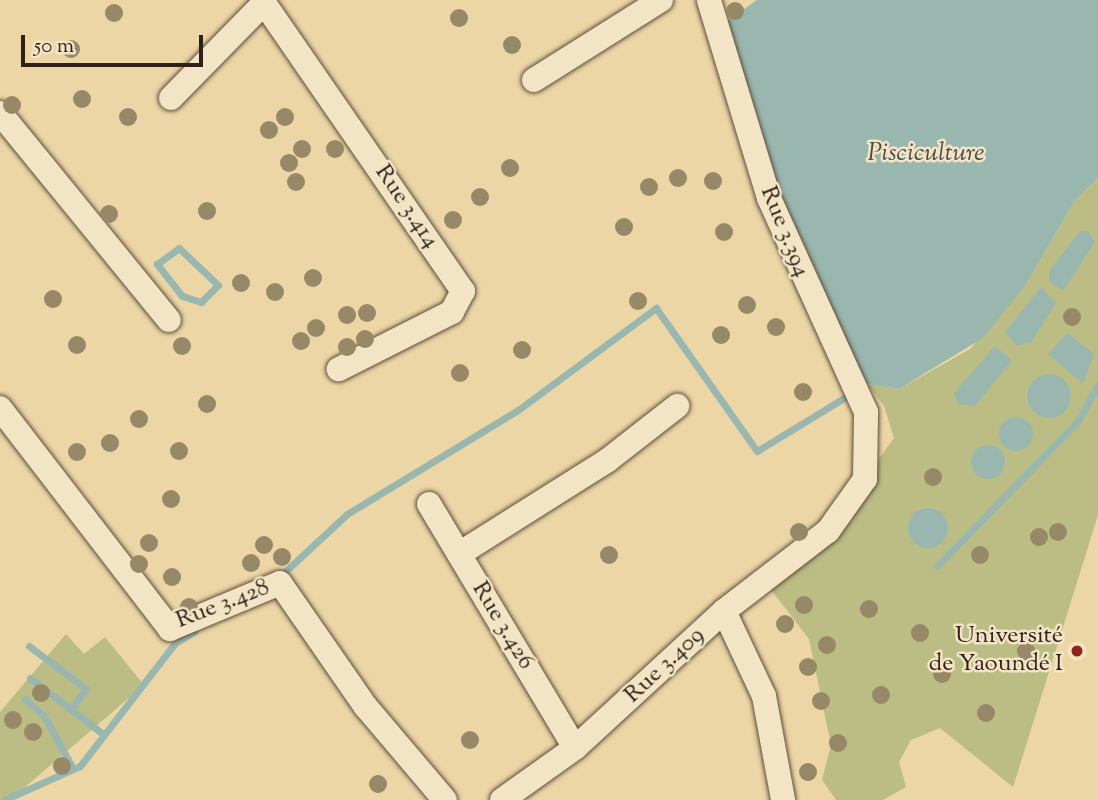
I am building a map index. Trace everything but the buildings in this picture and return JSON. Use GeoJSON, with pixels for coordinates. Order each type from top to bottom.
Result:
{"type":"FeatureCollection","features":[{"type":"Feature","properties":{"kind":"street"},"geometry":{"type":"LineString","coordinates":[[534,80],[662,0]]}},
{"type":"Feature","properties":{"kind":"street","name":"Rue 3.394"},"geometry":{"type":"LineString","coordinates":[[709,0],[769,198],[866,412],[868,458]]}},
{"type":"Feature","properties":{"kind":"street"},"geometry":{"type":"LineString","coordinates":[[171,99],[263,2]]}},
{"type":"Feature","properties":{"kind":"street","name":"Rue 3.414"},"geometry":{"type":"LineString","coordinates":[[263,2],[463,291],[452,312],[339,369]]}},
{"type":"Feature","properties":{"kind":"street"},"geometry":{"type":"LineString","coordinates":[[0,113],[169,320]]}},
{"type":"Feature","properties":{"kind":"street"},"geometry":{"type":"LineString","coordinates":[[459,554],[608,460],[677,406]]}},
{"type":"Feature","properties":{"kind":"street","name":"Rue 3.428"},"geometry":{"type":"LineString","coordinates":[[0,408],[170,629],[280,583],[366,707],[445,800]]}},
{"type":"Feature","properties":{"kind":"street","name":"Rue 3.409"},"geometry":{"type":"LineString","coordinates":[[502,800],[575,748],[724,611],[828,531],[855,499],[868,458]]}},
{"type":"Feature","properties":{"kind":"street","name":"Rue 3.426"},"geometry":{"type":"LineString","coordinates":[[429,504],[575,748]]}},
{"type":"Feature","properties":{"kind":"street"},"geometry":{"type":"LineString","coordinates":[[724,611],[764,696],[783,800]]}},
{"type":"Feature","properties":{"kind":"green space"},"geometry":{"type":"Polygon","coordinates":[[[1098,178],[1098,515],[1013,787],[940,728],[911,740],[899,762],[906,787],[883,800],[836,800],[822,780],[831,745],[809,639],[771,590],[845,506],[894,438],[884,406],[867,384],[899,389],[970,349],[1027,283],[1075,200],[1098,178]]]}},
{"type":"Feature","properties":{"kind":"green space"},"geometry":{"type":"Polygon","coordinates":[[[66,634],[84,654],[105,637],[144,685],[10,800],[0,800],[0,712],[66,634]]]}},
{"type":"Feature","properties":{"kind":"water","name":"Pisciculture"},"geometry":{"type":"Polygon","coordinates":[[[757,0],[1098,0],[1098,178],[1075,200],[1027,283],[983,338],[899,389],[867,384],[794,246],[720,26],[757,0]]]}},
{"type":"Feature","properties":{"kind":"water"},"geometry":{"type":"Polygon","coordinates":[[[1080,231],[1088,231],[1095,242],[1063,291],[1049,281],[1049,271],[1080,231]]]}},
{"type":"Feature","properties":{"kind":"water"},"geometry":{"type":"Polygon","coordinates":[[[1041,287],[1056,303],[1031,342],[1016,346],[1005,332],[1041,287]]]}},
{"type":"Feature","properties":{"kind":"water"},"geometry":{"type":"Polygon","coordinates":[[[1068,333],[1094,354],[1083,384],[1048,354],[1068,333]]]}},
{"type":"Feature","properties":{"kind":"water"},"geometry":{"type":"Polygon","coordinates":[[[995,346],[1012,361],[975,406],[958,404],[954,393],[995,346]]]}},
{"type":"Feature","properties":{"kind":"water"},"geometry":{"type":"Polygon","coordinates":[[[1049,374],[1065,380],[1071,396],[1065,412],[1049,418],[1033,412],[1027,396],[1033,380],[1049,374]]]}},
{"type":"Feature","properties":{"kind":"water"},"geometry":{"type":"Polygon","coordinates":[[[1016,417],[1028,422],[1033,434],[1028,446],[1016,451],[1004,446],[999,434],[1004,422],[1016,417]]]}},
{"type":"Feature","properties":{"kind":"water"},"geometry":{"type":"Polygon","coordinates":[[[988,445],[1000,450],[1005,462],[1000,474],[988,479],[976,474],[971,462],[976,450],[988,445]]]}},
{"type":"Feature","properties":{"kind":"water"},"geometry":{"type":"Polygon","coordinates":[[[928,508],[936,509],[942,514],[947,520],[947,536],[942,542],[936,547],[928,548],[920,547],[914,542],[909,536],[908,528],[909,520],[914,514],[920,509],[928,508]]]}},
{"type":"Feature","properties":{"kind":"waterway"},"geometry":{"type":"LineString","coordinates":[[179,248],[218,285],[201,302],[182,296],[157,264],[179,248]]}},
{"type":"Feature","properties":{"kind":"waterway"},"geometry":{"type":"LineString","coordinates":[[278,578],[347,514],[518,410],[656,308],[757,451],[852,393]]}},
{"type":"Feature","properties":{"kind":"waterway"},"geometry":{"type":"LineString","coordinates":[[937,566],[1078,421],[1098,385]]}},
{"type":"Feature","properties":{"kind":"waterway"},"geometry":{"type":"LineString","coordinates":[[4,800],[80,766],[175,643],[195,631]]}},
{"type":"Feature","properties":{"kind":"waterway"},"geometry":{"type":"LineString","coordinates":[[29,646],[86,689],[71,709]]}},
{"type":"Feature","properties":{"kind":"waterway"},"geometry":{"type":"LineString","coordinates":[[30,678],[103,734]]}},
{"type":"Feature","properties":{"kind":"waterway"},"geometry":{"type":"LineString","coordinates":[[25,699],[44,716],[71,765]]}},
{"type":"Feature","properties":{"kind":"place","name":"Université de Yaoundé I"},"geometry":{"type":"Point","coordinates":[1077,651]}}]}
